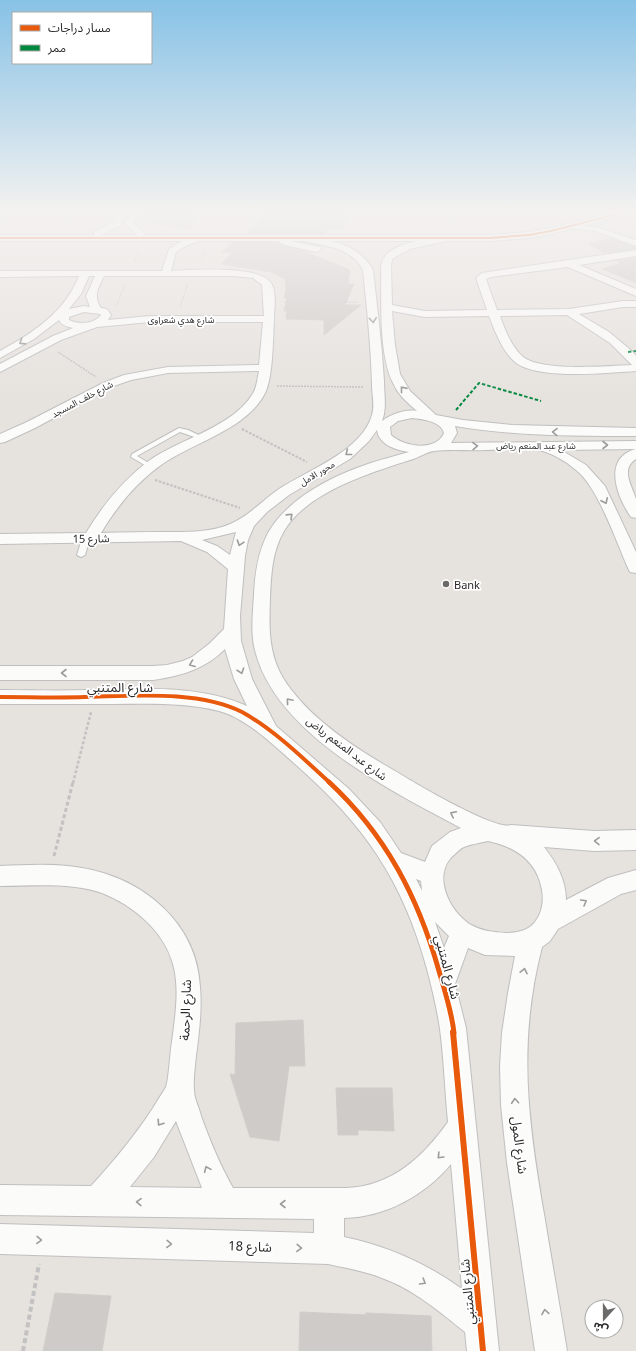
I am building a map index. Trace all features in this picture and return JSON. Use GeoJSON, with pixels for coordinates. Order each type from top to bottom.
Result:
{"type":"FeatureCollection","features":[{"type":"Feature","properties":{"kind":"street"},"geometry":{"type":"LineString","coordinates":[[85,274],[76,295],[64,315],[70,325],[91,325],[106,318],[105,313],[91,301],[91,293],[101,274]]}},
{"type":"Feature","properties":{"kind":"street"},"geometry":{"type":"LineString","coordinates":[[89,538],[109,507],[121,492],[139,475],[167,454],[229,422],[250,406],[260,392],[264,368],[269,287],[260,278],[240,274]]}},
{"type":"Feature","properties":{"kind":"street","name":"محور الامل"},"geometry":{"type":"LineString","coordinates":[[270,732],[259,713],[236,659],[232,630],[235,594],[235,566],[238,546],[254,517],[280,496],[345,456],[381,424],[378,369],[368,274]]}},
{"type":"Feature","properties":{"kind":"street"},"geometry":{"type":"LineString","coordinates":[[381,424],[385,436],[390,441],[397,445],[416,449],[431,448],[443,444],[448,439],[450,434],[449,429],[404,391],[393,372],[386,274]]}},
{"type":"Feature","properties":{"kind":"street"},"geometry":{"type":"LineString","coordinates":[[491,274],[482,276],[481,278],[493,313],[509,348],[519,360],[527,365],[554,369],[636,368]]}},
{"type":"Feature","properties":{"kind":"street"},"geometry":{"type":"LineString","coordinates":[[594,274],[634,290]]}},
{"type":"Feature","properties":{"kind":"street"},"geometry":{"type":"LineString","coordinates":[[604,274],[634,290]]}},
{"type":"Feature","properties":{"kind":"street"},"geometry":{"type":"LineString","coordinates":[[624,304],[634,290]]}},
{"type":"Feature","properties":{"kind":"street"},"geometry":{"type":"LineString","coordinates":[[388,307],[425,314],[569,312],[624,304],[636,304]]}},
{"type":"Feature","properties":{"kind":"street","name":"شارع هدي شعراوى"},"geometry":{"type":"LineString","coordinates":[[0,355],[64,315],[84,309],[133,314],[268,317]]}},
{"type":"Feature","properties":{"kind":"street"},"geometry":{"type":"LineString","coordinates":[[569,312],[628,352],[636,363]]}},
{"type":"Feature","properties":{"kind":"street"},"geometry":{"type":"LineString","coordinates":[[389,324],[425,314]]}},
{"type":"Feature","properties":{"kind":"street","name":"شارع هدي شعراوى"},"geometry":{"type":"LineString","coordinates":[[0,369],[46,344],[91,325],[150,319],[268,317]]}},
{"type":"Feature","properties":{"kind":"street","name":"شارع خلف المسجد"},"geometry":{"type":"LineString","coordinates":[[0,439],[31,425],[107,385],[128,377],[155,372],[264,368]]}},
{"type":"Feature","properties":{"kind":"street","name":"شارع عبد المنعم رياض"},"geometry":{"type":"LineString","coordinates":[[381,424],[402,415],[422,415],[490,428],[525,431],[636,432]]}},
{"type":"Feature","properties":{"kind":"street"},"geometry":{"type":"LineString","coordinates":[[534,445],[568,458],[584,469],[593,478],[631,544],[636,568]]}},
{"type":"Feature","properties":{"kind":"street","name":"شارع عبد المنعم رياض"},"geometry":{"type":"LineString","coordinates":[[495,833],[388,779],[334,741],[297,709],[278,685],[264,656],[262,640],[262,593],[266,554],[279,527],[289,516],[316,495],[345,479],[372,467],[431,448],[534,445],[636,445]]}},
{"type":"Feature","properties":{"kind":"street"},"geometry":{"type":"LineString","coordinates":[[636,453],[624,464],[620,474],[623,486],[636,514]]}},
{"type":"Feature","properties":{"kind":"street","name":"شارع 15"},"geometry":{"type":"LineString","coordinates":[[0,539],[182,537],[226,531],[254,517]]}},
{"type":"Feature","properties":{"kind":"street","name":"شارع 15"},"geometry":{"type":"LineString","coordinates":[[182,537],[212,549],[235,566]]}},
{"type":"Feature","properties":{"kind":"street"},"geometry":{"type":"LineString","coordinates":[[235,594],[262,593]]}},
{"type":"Feature","properties":{"kind":"street","name":"شارع المتنبي"},"geometry":{"type":"LineString","coordinates":[[0,673],[153,673],[178,669],[200,661],[214,650],[232,630]]}},
{"type":"Feature","properties":{"kind":"street"},"geometry":{"type":"LineString","coordinates":[[149,696],[153,673]]}},
{"type":"Feature","properties":{"kind":"street","name":"شارع المتنبي"},"geometry":{"type":"LineString","coordinates":[[0,698],[149,696],[196,700],[230,707],[252,717],[270,732],[338,791],[369,825],[393,860],[422,917],[431,941],[443,983],[453,1028],[463,1124],[481,1338]]}},
{"type":"Feature","properties":{"kind":"street"},"geometry":{"type":"LineString","coordinates":[[636,840],[594,841],[495,833],[471,833],[456,838],[444,847],[435,859],[431,874],[432,890],[437,906],[448,921],[462,933],[479,942],[497,946],[516,945],[616,885],[636,880]]}},
{"type":"Feature","properties":{"kind":"street"},"geometry":{"type":"LineString","coordinates":[[495,833],[520,842],[536,854],[548,869],[554,887],[555,904],[541,930]]}},
{"type":"Feature","properties":{"kind":"street"},"geometry":{"type":"LineString","coordinates":[[393,860],[431,874]]}},
{"type":"Feature","properties":{"kind":"street","name":"شارع الرحمة"},"geometry":{"type":"LineString","coordinates":[[0,876],[83,878],[103,883],[140,901],[155,914],[180,945],[188,984],[180,1089],[197,1146],[209,1174],[225,1203]]}},
{"type":"Feature","properties":{"kind":"street","name":"شارع المول"},"geometry":{"type":"LineString","coordinates":[[541,930],[523,972],[517,1009],[514,1048],[514,1092],[518,1139],[551,1351]]}},
{"type":"Feature","properties":{"kind":"street"},"geometry":{"type":"LineString","coordinates":[[443,983],[462,933]]}},
{"type":"Feature","properties":{"kind":"street","name":"شارع الرحمة"},"geometry":{"type":"LineString","coordinates":[[98,1202],[144,1146],[180,1089]]}},
{"type":"Feature","properties":{"kind":"street"},"geometry":{"type":"LineString","coordinates":[[0,1200],[330,1204],[363,1202],[394,1192],[422,1175],[445,1151],[463,1124]]}},
{"type":"Feature","properties":{"kind":"street"},"geometry":{"type":"LineString","coordinates":[[328,1249],[330,1204]]}},
{"type":"Feature","properties":{"kind":"street","name":"شارع 18"},"geometry":{"type":"LineString","coordinates":[[0,1239],[328,1249],[359,1255],[390,1265],[420,1280],[451,1300],[481,1338]]}},
{"type":"Feature","properties":{"kind":"lane"},"geometry":{"type":"LineString","coordinates":[[150,466],[134,458],[134,455],[178,430],[186,431],[200,437]]}},
{"type":"Feature","properties":{"kind":"lane"},"geometry":{"type":"LineString","coordinates":[[81,555],[89,538]]}},
{"type":"Feature","properties":{"kind":"path"},"geometry":{"type":"LineString","coordinates":[[178,314],[194,274]]}},
{"type":"Feature","properties":{"kind":"path"},"geometry":{"type":"LineString","coordinates":[[269,302],[371,302]]}},
{"type":"Feature","properties":{"kind":"path"},"geometry":{"type":"LineString","coordinates":[[46,344],[107,385]]}},
{"type":"Feature","properties":{"kind":"path"},"geometry":{"type":"LineString","coordinates":[[262,386],[378,387]]}},
{"type":"Feature","properties":{"kind":"path"},"geometry":{"type":"LineString","coordinates":[[229,422],[322,470]]}},
{"type":"Feature","properties":{"kind":"path"},"geometry":{"type":"LineString","coordinates":[[139,475],[254,517]]}},
{"type":"Feature","properties":{"kind":"path"},"geometry":{"type":"LineString","coordinates":[[49,876],[94,697]]}},
{"type":"Feature","properties":{"kind":"path"},"geometry":{"type":"LineString","coordinates":[[23,1351],[44,1240]]}},
{"type":"Feature","properties":{"kind":"building"},"geometry":{"type":"Polygon","coordinates":[[[275,274],[349,274],[348,284],[354,284],[345,305],[361,305],[324,335],[324,320],[286,319],[287,311],[284,311],[287,298],[284,298],[286,290],[285,279],[275,274]]]}},
{"type":"Feature","properties":{"kind":"building"},"geometry":{"type":"Polygon","coordinates":[[[614,274],[636,274],[636,283],[614,274]]]}},
{"type":"Feature","properties":{"kind":"building"},"geometry":{"type":"Polygon","coordinates":[[[303,1020],[305,1066],[289,1066],[279,1141],[250,1137],[230,1074],[235,1075],[236,1023],[303,1020]]]}},
{"type":"Feature","properties":{"kind":"building"},"geometry":{"type":"Polygon","coordinates":[[[336,1088],[392,1088],[394,1131],[358,1130],[358,1135],[338,1135],[336,1088]]]}},
{"type":"Feature","properties":{"kind":"building"},"geometry":{"type":"Polygon","coordinates":[[[55,1293],[111,1296],[102,1351],[43,1351],[55,1293]]]}},
{"type":"Feature","properties":{"kind":"building"},"geometry":{"type":"Polygon","coordinates":[[[300,1312],[431,1316],[432,1351],[299,1351],[300,1312]]]}},
{"type":"Feature","properties":{"kind":"marked path"},"geometry":{"type":"LineString","coordinates":[[628,352],[636,351]]}},
{"type":"Feature","properties":{"kind":"marked path"},"geometry":{"type":"LineString","coordinates":[[456,410],[479,383],[541,401]]}},
{"type":"Feature","properties":{"kind":"cycle path"},"geometry":{"type":"LineString","coordinates":[[0,697],[174,697],[220,704],[242,712],[261,724],[331,784],[363,817],[381,841],[407,884],[427,930],[435,954],[453,1028],[483,1351]]}},
{"type":"Feature","properties":{"kind":"place","name":"Bank"},"geometry":{"type":"Point","coordinates":[446,584]}}]}
